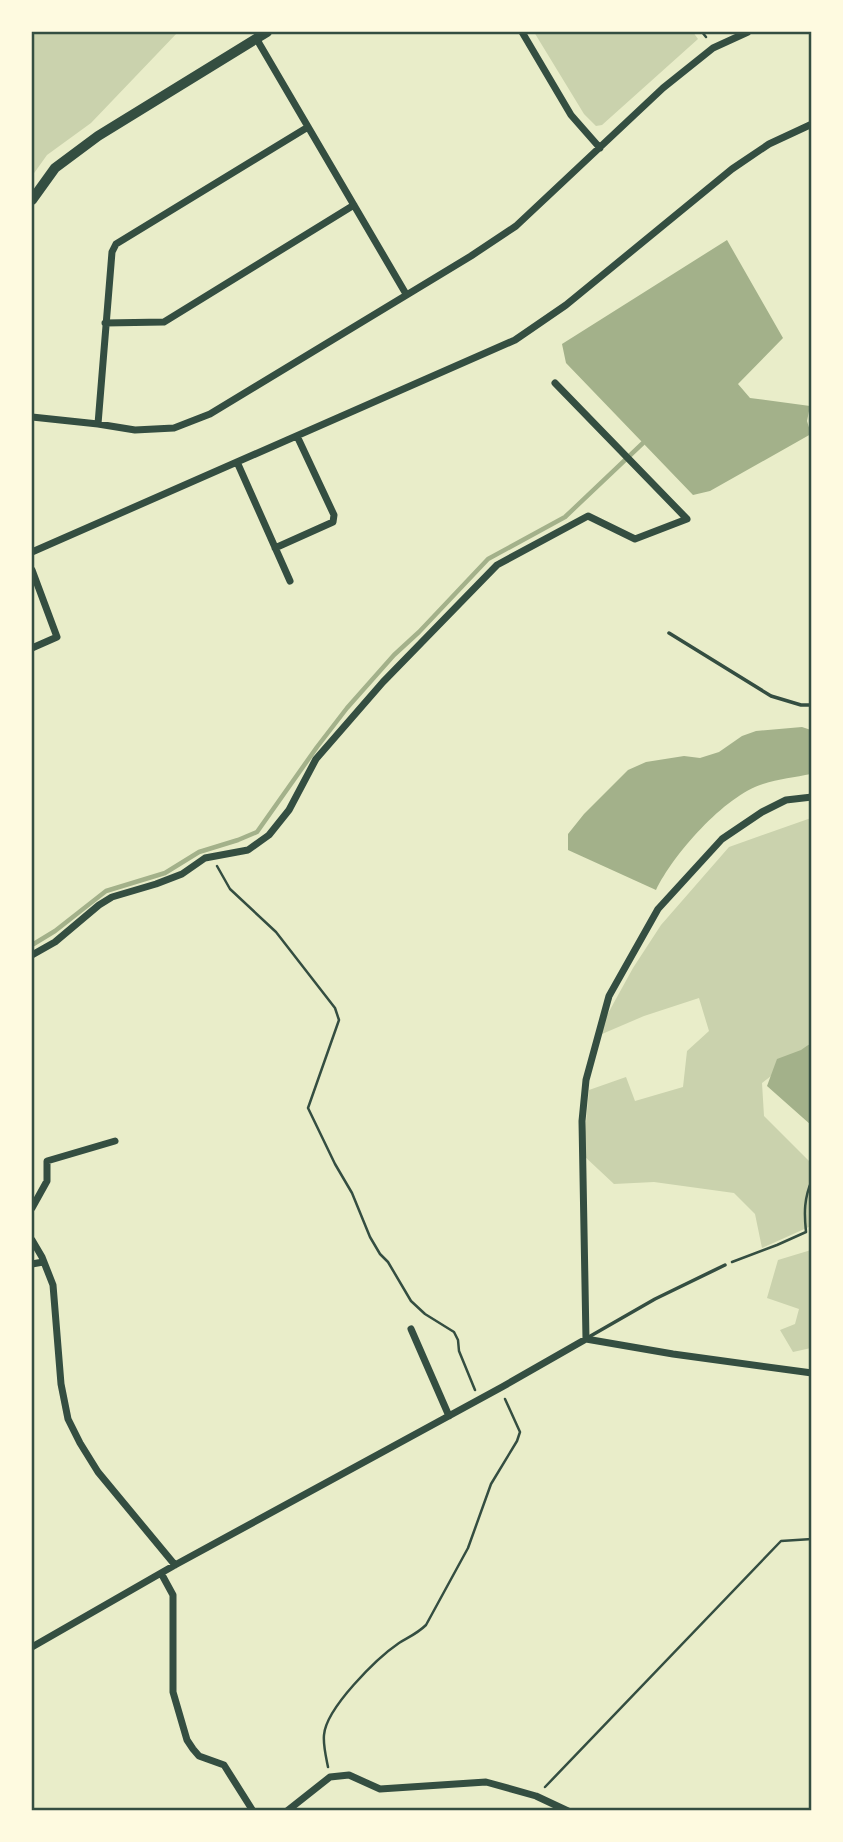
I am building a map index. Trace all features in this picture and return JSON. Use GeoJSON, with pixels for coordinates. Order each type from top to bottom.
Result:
{"type":"FeatureCollection","features":[{"type":"Feature","properties":{"kind":"street"},"geometry":{"type":"LineString","coordinates":[[32,200],[55,168],[99,136],[267,32]]}},
{"type":"Feature","properties":{"kind":"street"},"geometry":{"type":"LineString","coordinates":[[522,32],[572,115],[600,148]]}},
{"type":"Feature","properties":{"kind":"street"},"geometry":{"type":"LineString","coordinates":[[32,417],[135,430],[174,428],[210,414],[516,226],[663,88],[713,48],[748,32]]}},
{"type":"Feature","properties":{"kind":"street"},"geometry":{"type":"LineString","coordinates":[[256,38],[406,294]]}},
{"type":"Feature","properties":{"kind":"street"},"geometry":{"type":"LineString","coordinates":[[32,552],[515,340],[566,305],[732,169],[769,144],[811,124]]}},
{"type":"Feature","properties":{"kind":"street"},"geometry":{"type":"LineString","coordinates":[[98,424],[112,252],[116,244],[308,127]]}},
{"type":"Feature","properties":{"kind":"street"},"geometry":{"type":"LineString","coordinates":[[106,323],[164,322],[354,205]]}},
{"type":"Feature","properties":{"kind":"street"},"geometry":{"type":"LineString","coordinates":[[32,955],[55,942],[112,897],[182,874],[205,858],[248,850],[269,835],[289,810],[316,759],[383,682],[497,565],[588,516],[635,540],[687,519],[555,383]]}},
{"type":"Feature","properties":{"kind":"street"},"geometry":{"type":"LineString","coordinates":[[275,548],[333,522],[334,515],[297,436]]}},
{"type":"Feature","properties":{"kind":"street"},"geometry":{"type":"LineString","coordinates":[[237,463],[290,581]]}},
{"type":"Feature","properties":{"kind":"street"},"geometry":{"type":"LineString","coordinates":[[32,570],[57,637],[32,648]]}},
{"type":"Feature","properties":{"kind":"street"},"geometry":{"type":"LineString","coordinates":[[586,1339],[582,1121],[586,1080],[609,996],[658,909],[722,839],[762,812],[786,800],[811,797]]}},
{"type":"Feature","properties":{"kind":"street"},"geometry":{"type":"LineString","coordinates":[[32,1208],[47,1181],[47,1161],[115,1141]]}},
{"type":"Feature","properties":{"kind":"street"},"geometry":{"type":"LineString","coordinates":[[32,1240],[53,1285],[61,1384],[68,1419],[98,1472],[175,1565]]}},
{"type":"Feature","properties":{"kind":"street"},"geometry":{"type":"LineString","coordinates":[[32,1264],[43,1262]]}},
{"type":"Feature","properties":{"kind":"street"},"geometry":{"type":"LineString","coordinates":[[411,1329],[449,1416]]}},
{"type":"Feature","properties":{"kind":"street"},"geometry":{"type":"LineString","coordinates":[[32,1635],[34,1645],[586,1339],[811,1373]]}},
{"type":"Feature","properties":{"kind":"street"},"geometry":{"type":"LineString","coordinates":[[161,1573],[173,1595],[173,1692],[187,1740],[199,1756],[224,1765],[253,1811]]}},
{"type":"Feature","properties":{"kind":"street"},"geometry":{"type":"LineString","coordinates":[[287,1811],[330,1777],[349,1775],[380,1789],[486,1782],[536,1796],[568,1811]]}},
{"type":"Feature","properties":{"kind":"lane"},"geometry":{"type":"LineString","coordinates":[[669,633],[771,696],[801,705],[811,705]]}},
{"type":"Feature","properties":{"kind":"lane"},"geometry":{"type":"LineString","coordinates":[[586,1339],[655,1299],[724,1265]]}},
{"type":"Feature","properties":{"kind":"path"},"geometry":{"type":"LineString","coordinates":[[702,32],[706,37]]}},
{"type":"Feature","properties":{"kind":"path"},"geometry":{"type":"LineString","coordinates":[[214,857],[219,872],[230,889],[276,932],[335,1008],[339,1020],[308,1108],[380,1254],[388,1262],[411,1301],[425,1314],[454,1332],[459,1351],[480,1399]]}},
{"type":"Feature","properties":{"kind":"path"},"geometry":{"type":"LineString","coordinates":[[806,1232],[804,1213],[811,1180]]}},
{"type":"Feature","properties":{"kind":"path"},"geometry":{"type":"LineString","coordinates":[[724,1265],[811,1229]]}},
{"type":"Feature","properties":{"kind":"path"},"geometry":{"type":"LineString","coordinates":[[330,1777],[324,1747],[327,1722],[341,1699],[362,1677],[398,1644],[426,1625],[468,1548],[491,1484],[517,1441],[520,1432],[502,1387]]}},
{"type":"Feature","properties":{"kind":"path"},"geometry":{"type":"LineString","coordinates":[[536,1796],[781,1541],[811,1539]]}},
{"type":"Feature","properties":{"kind":"shaded area"},"geometry":{"type":"Polygon","coordinates":[[[32,32],[178,32],[91,123],[47,155],[32,176],[32,32]]]}},
{"type":"Feature","properties":{"kind":"shaded area"},"geometry":{"type":"Polygon","coordinates":[[[534,32],[693,32],[698,39],[602,125],[596,126],[584,114],[534,32]]]}},
{"type":"Feature","properties":{"kind":"shaded area"},"geometry":{"type":"Polygon","coordinates":[[[727,240],[783,338],[738,384],[750,398],[810,406],[807,421],[811,434],[710,491],[693,495],[566,363],[562,344],[727,240]]]}},
{"type":"Feature","properties":{"kind":"shaded area"},"geometry":{"type":"Polygon","coordinates":[[[802,727],[811,730],[811,774],[763,784],[732,801],[687,844],[656,890],[568,850],[568,834],[628,770],[646,762],[684,756],[700,758],[719,752],[742,736],[756,731],[802,727]]]}},
{"type":"Feature","properties":{"kind":"shaded area"},"geometry":{"type":"Polygon","coordinates":[[[811,818],[811,1042],[762,1083],[764,1116],[811,1163],[811,1226],[762,1248],[755,1214],[734,1193],[654,1182],[614,1184],[583,1155],[589,1090],[626,1077],[635,1101],[683,1087],[687,1051],[709,1031],[699,998],[644,1016],[595,1037],[633,968],[661,925],[729,847],[811,818]]]}},
{"type":"Feature","properties":{"kind":"shaded area"},"geometry":{"type":"Polygon","coordinates":[[[811,1043],[811,1125],[767,1086],[777,1059],[811,1043]]]}},
{"type":"Feature","properties":{"kind":"shaded area"},"geometry":{"type":"Polygon","coordinates":[[[811,1250],[811,1348],[793,1352],[780,1330],[795,1324],[799,1309],[767,1298],[778,1260],[811,1250]]]}},
{"type":"Feature","properties":{"kind":"waterway"},"geometry":{"type":"LineString","coordinates":[[32,945],[55,931],[106,891],[165,873],[199,852],[257,832],[347,708],[394,655],[488,559],[565,517],[643,443]]}}]}
